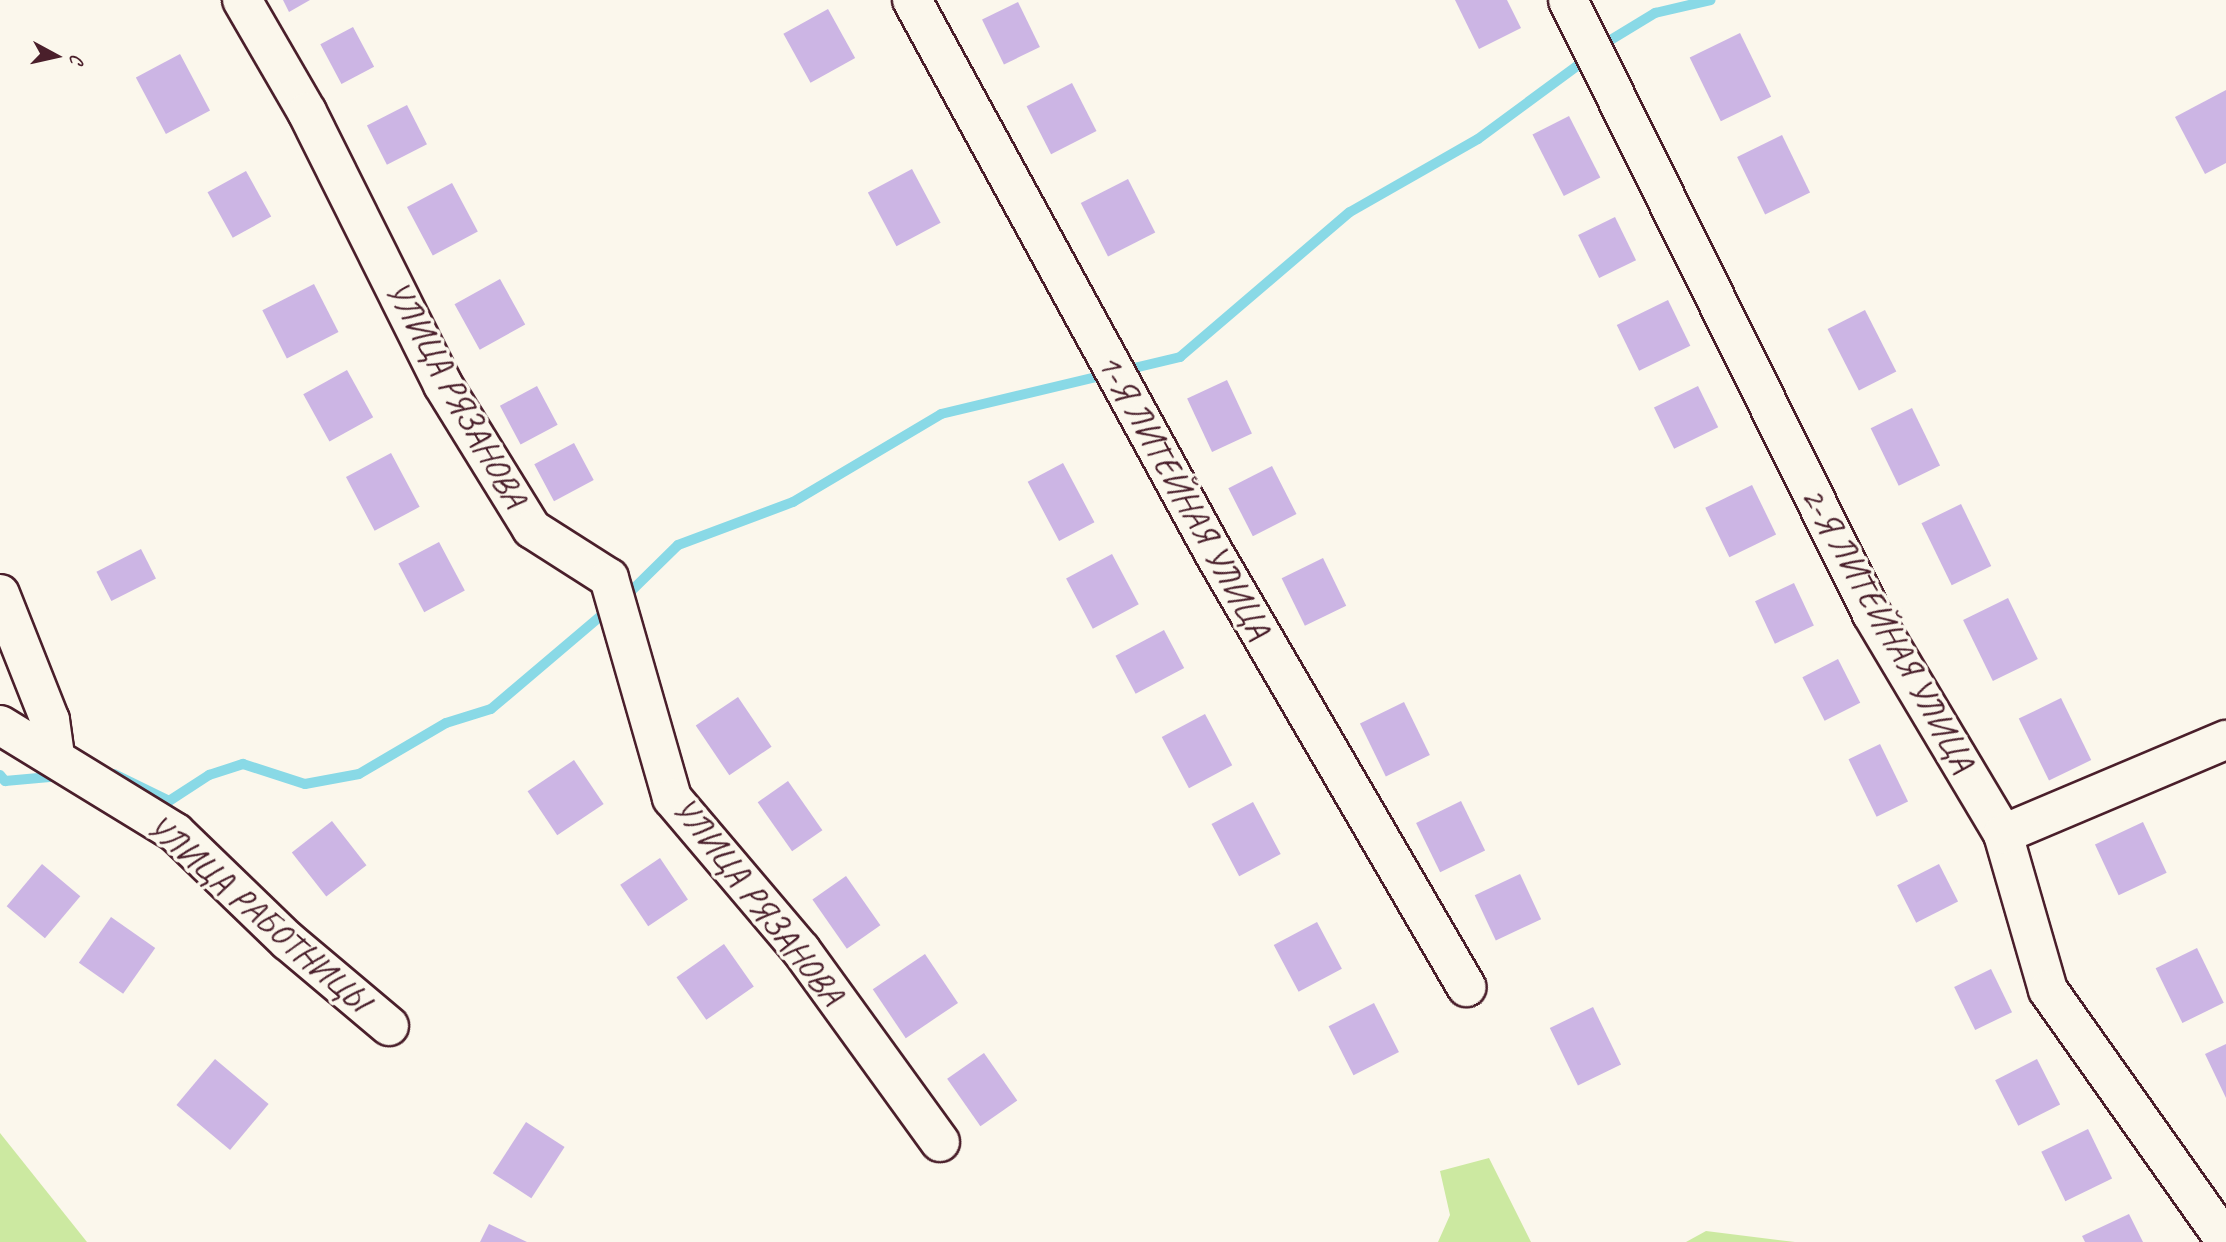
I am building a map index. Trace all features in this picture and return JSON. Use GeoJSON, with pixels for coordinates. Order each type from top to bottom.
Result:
{"type":"FeatureCollection","features":[{"type":"Feature","properties":{"kind":"street","name":"УЛИЦА РЯЗАНОВА"},"geometry":{"type":"LineString","coordinates":[[242,0],[307,111],[443,385],[532,529],[608,578],[672,798],[801,950],[940,1142]]}},
{"type":"Feature","properties":{"kind":"street","name":"1-Я ЛИТЕЙНАЯ УЛИЦА"},"geometry":{"type":"LineString","coordinates":[[912,0],[1215,555],[1466,987]]}},
{"type":"Feature","properties":{"kind":"street","name":"2-Я ЛИТЕЙНАЯ УЛИЦА"},"geometry":{"type":"LineString","coordinates":[[1568,0],[1872,614],[2003,834],[2048,990],[2226,1241]]}},
{"type":"Feature","properties":{"kind":"street"},"geometry":{"type":"LineString","coordinates":[[0,594],[50,720],[55,755]]}},
{"type":"Feature","properties":{"kind":"street","name":"УЛИЦА РАБОТНИЦЫ"},"geometry":{"type":"LineString","coordinates":[[0,725],[55,755],[176,833],[288,941],[389,1026]]}},
{"type":"Feature","properties":{"kind":"street"},"geometry":{"type":"LineString","coordinates":[[2003,834],[2226,740]]}},
{"type":"Feature","properties":{"kind":"green space"},"geometry":{"type":"Polygon","coordinates":[[[0,1133],[87,1242],[0,1242],[0,1133]]]}},
{"type":"Feature","properties":{"kind":"green space"},"geometry":{"type":"Polygon","coordinates":[[[1489,1158],[1531,1242],[1438,1242],[1450,1215],[1440,1171],[1489,1158]]]}},
{"type":"Feature","properties":{"kind":"green space"},"geometry":{"type":"Polygon","coordinates":[[[1706,1231],[1795,1242],[1686,1242],[1706,1231]]]}},
{"type":"Feature","properties":{"kind":"building"},"geometry":{"type":"Polygon","coordinates":[[[283,0],[310,0],[289,12],[283,0]]]}},
{"type":"Feature","properties":{"kind":"building"},"geometry":{"type":"Polygon","coordinates":[[[1455,0],[1507,0],[1521,28],[1479,49],[1455,0]]]}},
{"type":"Feature","properties":{"kind":"building"},"geometry":{"type":"Polygon","coordinates":[[[1018,2],[1040,47],[1004,64],[982,20],[1018,2]]]}},
{"type":"Feature","properties":{"kind":"building"},"geometry":{"type":"Polygon","coordinates":[[[828,9],[855,58],[811,83],[783,34],[828,9]]]}},
{"type":"Feature","properties":{"kind":"building"},"geometry":{"type":"Polygon","coordinates":[[[353,27],[374,67],[341,84],[320,44],[353,27]]]}},
{"type":"Feature","properties":{"kind":"building"},"geometry":{"type":"Polygon","coordinates":[[[1740,33],[1771,97],[1721,121],[1690,58],[1740,33]]]}},
{"type":"Feature","properties":{"kind":"building"},"geometry":{"type":"Polygon","coordinates":[[[180,54],[210,111],[166,134],[136,77],[180,54]]]}},
{"type":"Feature","properties":{"kind":"building"},"geometry":{"type":"Polygon","coordinates":[[[1072,83],[1097,131],[1051,154],[1027,106],[1072,83]]]}},
{"type":"Feature","properties":{"kind":"building"},"geometry":{"type":"Polygon","coordinates":[[[2226,90],[2226,163],[2205,174],[2175,117],[2226,90]]]}},
{"type":"Feature","properties":{"kind":"building"},"geometry":{"type":"Polygon","coordinates":[[[407,105],[427,144],[387,165],[367,125],[407,105]]]}},
{"type":"Feature","properties":{"kind":"building"},"geometry":{"type":"Polygon","coordinates":[[[1569,116],[1600,177],[1564,196],[1532,135],[1569,116]]]}},
{"type":"Feature","properties":{"kind":"building"},"geometry":{"type":"Polygon","coordinates":[[[1782,135],[1810,193],[1765,214],[1737,157],[1782,135]]]}},
{"type":"Feature","properties":{"kind":"building"},"geometry":{"type":"Polygon","coordinates":[[[912,169],[941,223],[896,246],[868,192],[912,169]]]}},
{"type":"Feature","properties":{"kind":"building"},"geometry":{"type":"Polygon","coordinates":[[[246,171],[271,216],[233,238],[208,192],[246,171]]]}},
{"type":"Feature","properties":{"kind":"building"},"geometry":{"type":"Polygon","coordinates":[[[1128,179],[1155,232],[1108,257],[1081,203],[1128,179]]]}},
{"type":"Feature","properties":{"kind":"building"},"geometry":{"type":"Polygon","coordinates":[[[452,183],[478,232],[433,256],[407,207],[452,183]]]}},
{"type":"Feature","properties":{"kind":"building"},"geometry":{"type":"Polygon","coordinates":[[[1615,217],[1636,260],[1599,278],[1578,235],[1615,217]]]}},
{"type":"Feature","properties":{"kind":"building"},"geometry":{"type":"Polygon","coordinates":[[[500,279],[525,324],[480,350],[455,304],[500,279]]]}},
{"type":"Feature","properties":{"kind":"building"},"geometry":{"type":"Polygon","coordinates":[[[314,284],[339,332],[287,358],[262,310],[314,284]]]}},
{"type":"Feature","properties":{"kind":"building"},"geometry":{"type":"Polygon","coordinates":[[[1668,300],[1690,346],[1639,371],[1617,325],[1668,300]]]}},
{"type":"Feature","properties":{"kind":"building"},"geometry":{"type":"Polygon","coordinates":[[[1865,310],[1896,371],[1859,391],[1828,329],[1865,310]]]}},
{"type":"Feature","properties":{"kind":"building"},"geometry":{"type":"Polygon","coordinates":[[[347,370],[373,417],[329,441],[303,394],[347,370]]]}},
{"type":"Feature","properties":{"kind":"building"},"geometry":{"type":"Polygon","coordinates":[[[1227,380],[1252,433],[1212,452],[1187,399],[1227,380]]]}},
{"type":"Feature","properties":{"kind":"building"},"geometry":{"type":"Polygon","coordinates":[[[537,386],[558,425],[521,445],[500,406],[537,386]]]}},
{"type":"Feature","properties":{"kind":"building"},"geometry":{"type":"Polygon","coordinates":[[[1698,386],[1718,427],[1674,449],[1654,407],[1698,386]]]}},
{"type":"Feature","properties":{"kind":"building"},"geometry":{"type":"Polygon","coordinates":[[[1912,408],[1940,466],[1899,486],[1871,428],[1912,408]]]}},
{"type":"Feature","properties":{"kind":"building"},"geometry":{"type":"Polygon","coordinates":[[[574,443],[594,480],[554,501],[534,464],[574,443]]]}},
{"type":"Feature","properties":{"kind":"building"},"geometry":{"type":"Polygon","coordinates":[[[391,453],[420,507],[375,531],[346,477],[391,453]]]}},
{"type":"Feature","properties":{"kind":"building"},"geometry":{"type":"Polygon","coordinates":[[[1063,463],[1094,522],[1059,541],[1028,482],[1063,463]]]}},
{"type":"Feature","properties":{"kind":"building"},"geometry":{"type":"Polygon","coordinates":[[[1272,466],[1297,514],[1253,536],[1228,488],[1272,466]]]}},
{"type":"Feature","properties":{"kind":"building"},"geometry":{"type":"Polygon","coordinates":[[[1752,485],[1776,534],[1729,557],[1705,508],[1752,485]]]}},
{"type":"Feature","properties":{"kind":"building"},"geometry":{"type":"Polygon","coordinates":[[[1961,504],[1991,566],[1952,585],[1921,523],[1961,504]]]}},
{"type":"Feature","properties":{"kind":"building"},"geometry":{"type":"Polygon","coordinates":[[[439,542],[465,591],[424,612],[398,564],[439,542]]]}},
{"type":"Feature","properties":{"kind":"building"},"geometry":{"type":"Polygon","coordinates":[[[141,549],[156,578],[111,601],[96,572],[141,549]]]}},
{"type":"Feature","properties":{"kind":"building"},"geometry":{"type":"Polygon","coordinates":[[[1112,554],[1139,604],[1093,629],[1066,578],[1112,554]]]}},
{"type":"Feature","properties":{"kind":"building"},"geometry":{"type":"Polygon","coordinates":[[[1323,558],[1346,606],[1305,626],[1282,578],[1323,558]]]}},
{"type":"Feature","properties":{"kind":"building"},"geometry":{"type":"Polygon","coordinates":[[[1794,583],[1814,626],[1775,644],[1755,601],[1794,583]]]}},
{"type":"Feature","properties":{"kind":"building"},"geometry":{"type":"Polygon","coordinates":[[[2008,598],[2038,659],[1993,681],[1963,620],[2008,598]]]}},
{"type":"Feature","properties":{"kind":"building"},"geometry":{"type":"Polygon","coordinates":[[[1164,630],[1184,668],[1136,694],[1115,656],[1164,630]]]}},
{"type":"Feature","properties":{"kind":"building"},"geometry":{"type":"Polygon","coordinates":[[[1838,659],[1860,703],[1825,721],[1802,677],[1838,659]]]}},
{"type":"Feature","properties":{"kind":"building"},"geometry":{"type":"Polygon","coordinates":[[[738,697],[772,747],[729,775],[696,726],[738,697]]]}},
{"type":"Feature","properties":{"kind":"building"},"geometry":{"type":"Polygon","coordinates":[[[2061,698],[2091,760],[2049,781],[2019,719],[2061,698]]]}},
{"type":"Feature","properties":{"kind":"building"},"geometry":{"type":"Polygon","coordinates":[[[1404,702],[1430,755],[1386,777],[1360,723],[1404,702]]]}},
{"type":"Feature","properties":{"kind":"building"},"geometry":{"type":"Polygon","coordinates":[[[1205,714],[1232,765],[1189,788],[1162,737],[1205,714]]]}},
{"type":"Feature","properties":{"kind":"building"},"geometry":{"type":"Polygon","coordinates":[[[1880,744],[1908,802],[1877,817],[1849,759],[1880,744]]]}},
{"type":"Feature","properties":{"kind":"building"},"geometry":{"type":"Polygon","coordinates":[[[574,760],[604,804],[557,835],[528,791],[574,760]]]}},
{"type":"Feature","properties":{"kind":"building"},"geometry":{"type":"Polygon","coordinates":[[[788,781],[822,830],[792,851],[758,802],[788,781]]]}},
{"type":"Feature","properties":{"kind":"building"},"geometry":{"type":"Polygon","coordinates":[[[1461,801],[1485,850],[1440,872],[1416,823],[1461,801]]]}},
{"type":"Feature","properties":{"kind":"building"},"geometry":{"type":"Polygon","coordinates":[[[1253,802],[1281,854],[1239,876],[1212,824],[1253,802]]]}},
{"type":"Feature","properties":{"kind":"building"},"geometry":{"type":"Polygon","coordinates":[[[332,821],[366,865],[326,897],[292,852],[332,821]]]}},
{"type":"Feature","properties":{"kind":"building"},"geometry":{"type":"Polygon","coordinates":[[[2143,822],[2167,873],[2119,895],[2095,844],[2143,822]]]}},
{"type":"Feature","properties":{"kind":"building"},"geometry":{"type":"Polygon","coordinates":[[[660,858],[688,899],[648,926],[620,885],[660,858]]]}},
{"type":"Feature","properties":{"kind":"building"},"geometry":{"type":"Polygon","coordinates":[[[42,864],[80,896],[45,938],[7,906],[42,864]]]}},
{"type":"Feature","properties":{"kind":"building"},"geometry":{"type":"Polygon","coordinates":[[[1939,864],[1958,901],[1916,923],[1897,885],[1939,864]]]}},
{"type":"Feature","properties":{"kind":"building"},"geometry":{"type":"Polygon","coordinates":[[[1520,874],[1541,919],[1496,940],[1475,895],[1520,874]]]}},
{"type":"Feature","properties":{"kind":"building"},"geometry":{"type":"Polygon","coordinates":[[[846,876],[880,925],[847,949],[812,900],[846,876]]]}},
{"type":"Feature","properties":{"kind":"building"},"geometry":{"type":"Polygon","coordinates":[[[111,917],[155,948],[123,994],[79,963],[111,917]]]}},
{"type":"Feature","properties":{"kind":"building"},"geometry":{"type":"Polygon","coordinates":[[[1317,922],[1342,969],[1299,992],[1274,945],[1317,922]]]}},
{"type":"Feature","properties":{"kind":"building"},"geometry":{"type":"Polygon","coordinates":[[[724,944],[754,987],[706,1020],[676,977],[724,944]]]}},
{"type":"Feature","properties":{"kind":"building"},"geometry":{"type":"Polygon","coordinates":[[[2197,948],[2224,1003],[2182,1023],[2156,968],[2197,948]]]}},
{"type":"Feature","properties":{"kind":"building"},"geometry":{"type":"Polygon","coordinates":[[[925,954],[958,1003],[906,1038],[873,989],[925,954]]]}},
{"type":"Feature","properties":{"kind":"building"},"geometry":{"type":"Polygon","coordinates":[[[1991,969],[2012,1012],[1975,1030],[1954,987],[1991,969]]]}},
{"type":"Feature","properties":{"kind":"building"},"geometry":{"type":"Polygon","coordinates":[[[1374,1003],[1399,1052],[1354,1075],[1329,1026],[1374,1003]]]}},
{"type":"Feature","properties":{"kind":"building"},"geometry":{"type":"Polygon","coordinates":[[[1593,1007],[1621,1065],[1578,1086],[1550,1028],[1593,1007]]]}},
{"type":"Feature","properties":{"kind":"building"},"geometry":{"type":"Polygon","coordinates":[[[2226,1044],[2226,1098],[2205,1054],[2226,1044]]]}},
{"type":"Feature","properties":{"kind":"building"},"geometry":{"type":"Polygon","coordinates":[[[984,1053],[1017,1101],[980,1126],[947,1079],[984,1053]]]}},
{"type":"Feature","properties":{"kind":"building"},"geometry":{"type":"Polygon","coordinates":[[[215,1059],[269,1104],[230,1150],[176,1105],[215,1059]]]}},
{"type":"Feature","properties":{"kind":"building"},"geometry":{"type":"Polygon","coordinates":[[[2037,1059],[2060,1104],[2018,1126],[1995,1080],[2037,1059]]]}},
{"type":"Feature","properties":{"kind":"building"},"geometry":{"type":"Polygon","coordinates":[[[526,1122],[565,1147],[531,1198],[493,1173],[526,1122]]]}},
{"type":"Feature","properties":{"kind":"building"},"geometry":{"type":"Polygon","coordinates":[[[2088,1129],[2112,1178],[2065,1201],[2041,1152],[2088,1129]]]}},
{"type":"Feature","properties":{"kind":"building"},"geometry":{"type":"Polygon","coordinates":[[[2129,1214],[2143,1242],[2085,1242],[2082,1236],[2129,1214]]]}},
{"type":"Feature","properties":{"kind":"building"},"geometry":{"type":"Polygon","coordinates":[[[489,1224],[527,1242],[480,1242],[489,1224]]]}},
{"type":"Feature","properties":{"kind":"waterway"},"geometry":{"type":"LineString","coordinates":[[1599,47],[1655,13],[1711,0]]}},
{"type":"Feature","properties":{"kind":"waterway"},"geometry":{"type":"LineString","coordinates":[[622,600],[678,545],[793,502],[941,414],[1180,357],[1350,212],[1478,139],[1588,58]]}},
{"type":"Feature","properties":{"kind":"waterway"},"geometry":{"type":"LineString","coordinates":[[114,774],[169,801],[209,775],[243,764],[305,784],[359,774],[446,723],[491,709],[609,609]]}},
{"type":"Feature","properties":{"kind":"waterway"},"geometry":{"type":"LineString","coordinates":[[0,775],[5,781],[61,776]]}}]}
